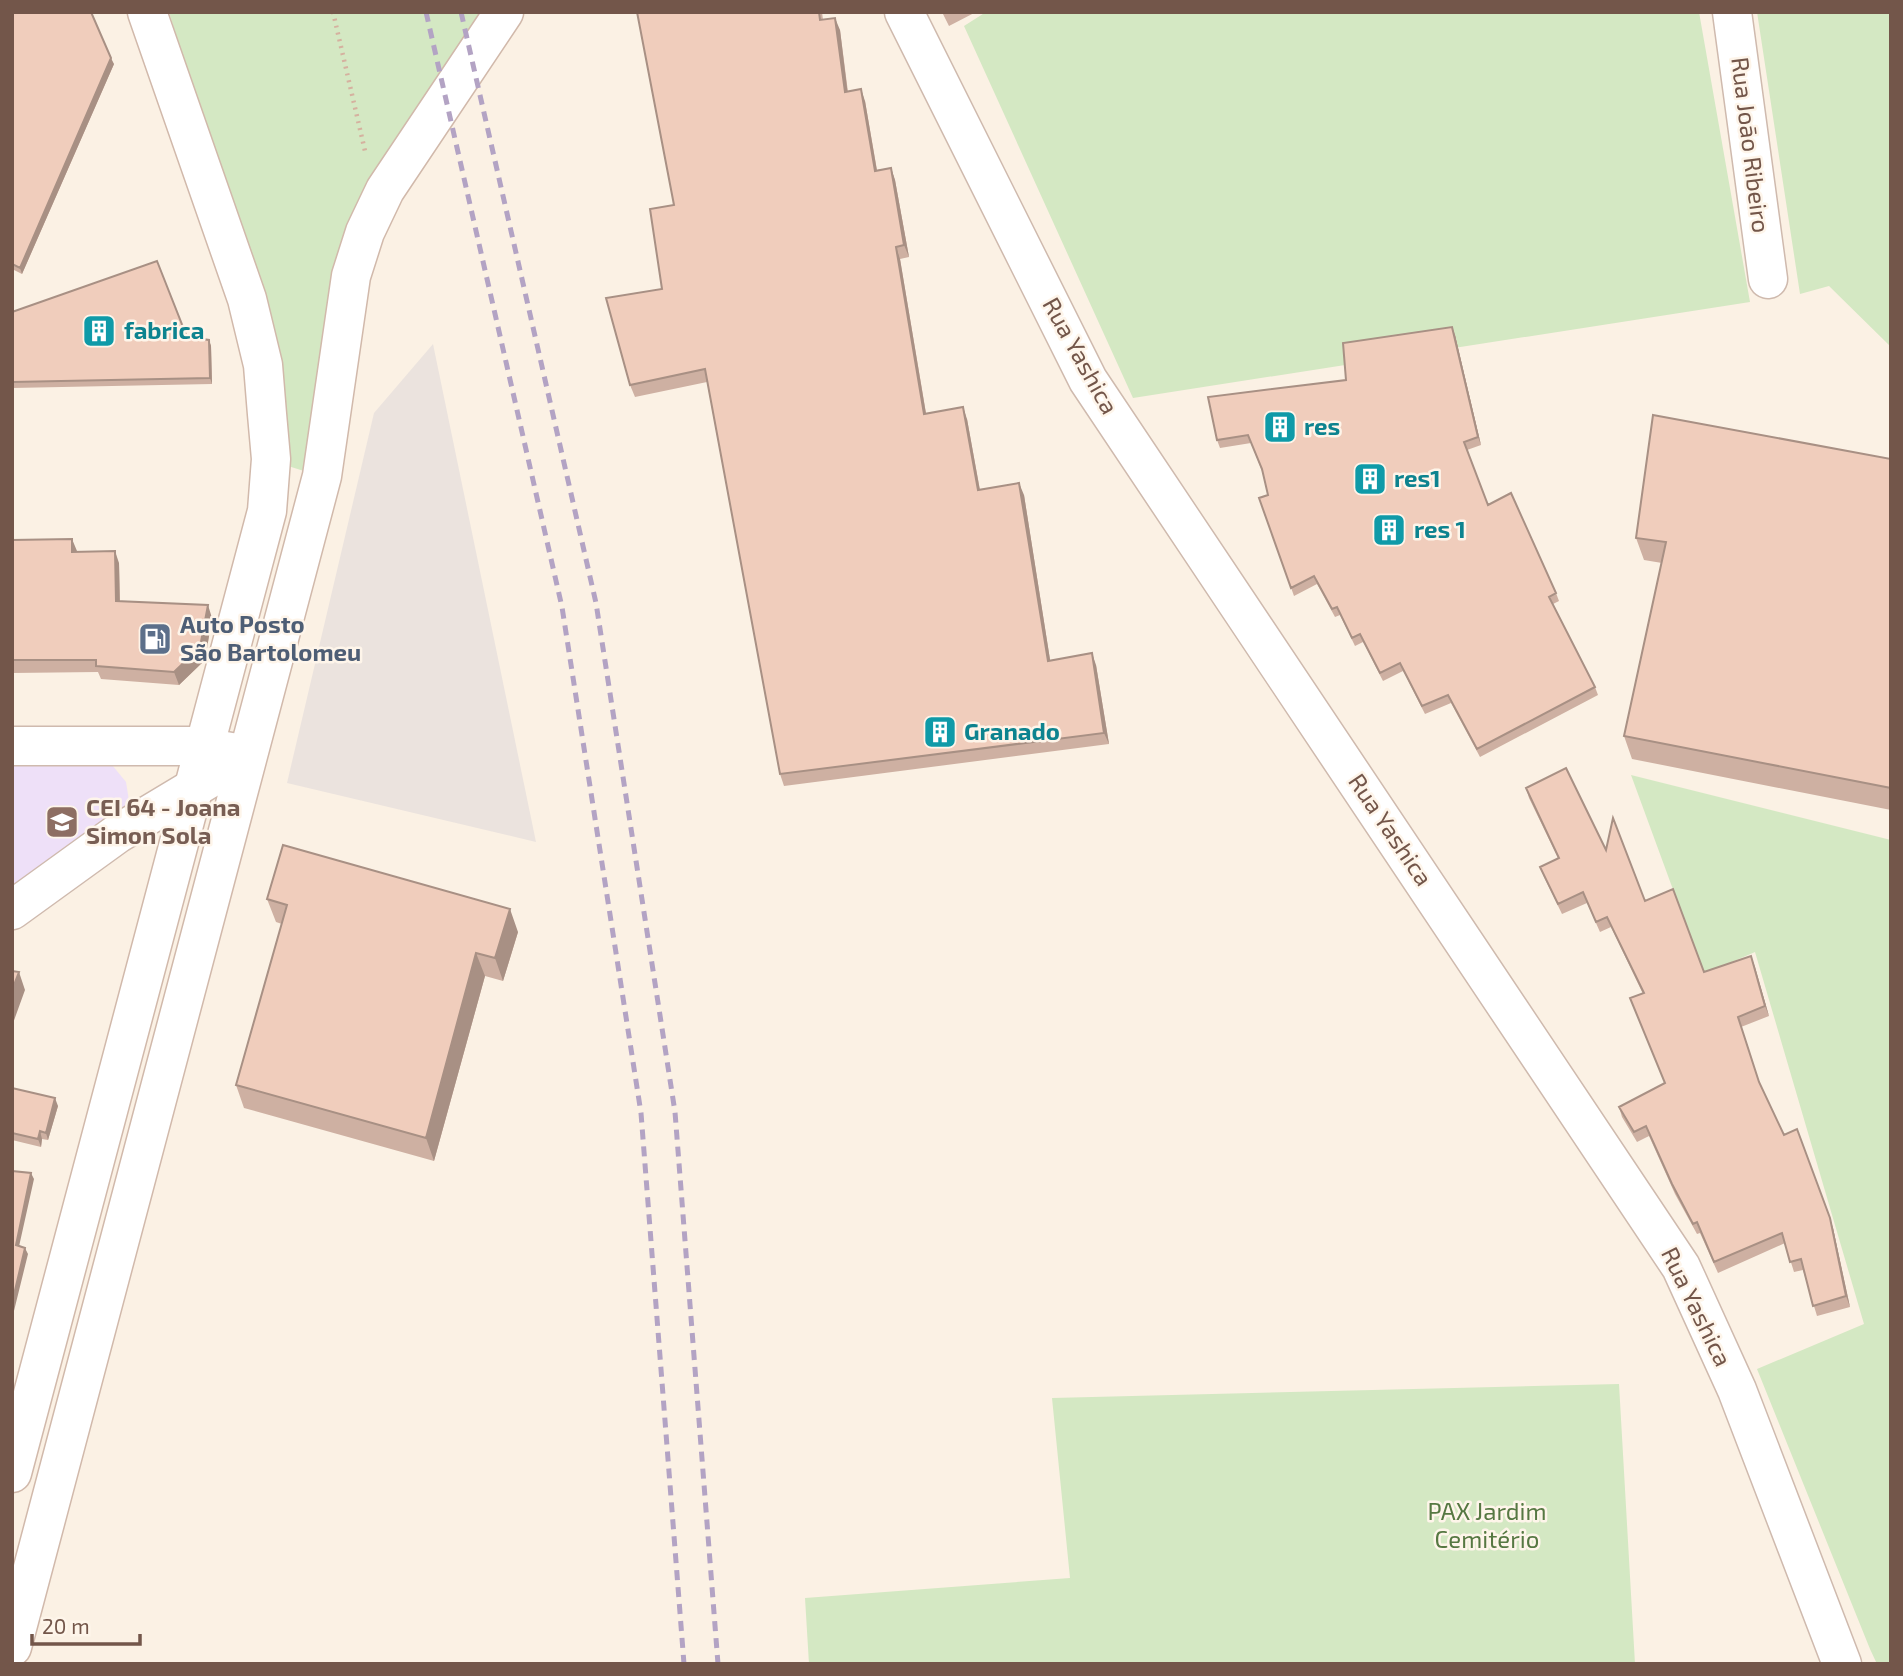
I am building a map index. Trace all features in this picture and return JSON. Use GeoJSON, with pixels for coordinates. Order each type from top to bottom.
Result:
{"type":"FeatureCollection","features":[{"type":"Feature","properties":{"kind":"main road"},"geometry":{"type":"LineString","coordinates":[[12,1474],[267,511],[271,459],[263,365],[247,299],[147,12]]}},
{"type":"Feature","properties":{"kind":"main road"},"geometry":{"type":"LineString","coordinates":[[12,1647],[21,1576],[322,476],[351,276],[365,232],[385,190],[504,12]]}},
{"type":"Feature","properties":{"kind":"main road","name":"Rua Yashica"},"geometry":{"type":"LineString","coordinates":[[904,12],[1088,380],[1682,1267],[1737,1390],[1842,1664]]}},
{"type":"Feature","properties":{"kind":"main road","name":"Rua Joāo Ribeiro"},"geometry":{"type":"LineString","coordinates":[[1732,12],[1768,279]]}},
{"type":"Feature","properties":{"kind":"main road"},"geometry":{"type":"LineString","coordinates":[[12,746],[205,747],[247,755]]}},
{"type":"Feature","properties":{"kind":"main road"},"geometry":{"type":"LineString","coordinates":[[12,909],[117,834],[247,755]]}},
{"type":"Feature","properties":{"kind":"path"},"geometry":{"type":"LineString","coordinates":[[333,12],[371,179],[385,190]]}},
{"type":"Feature","properties":{"kind":"shaded area"},"geometry":{"type":"Polygon","coordinates":[[[433,344],[536,842],[287,783],[374,413],[433,344]]]}},
{"type":"Feature","properties":{"kind":"shaded area","name":"CEI 64 - Joana Simon Sola"},"geometry":{"type":"Polygon","coordinates":[[[12,763],[112,765],[126,782],[129,801],[124,813],[12,894],[12,763]]]}},
{"type":"Feature","properties":{"kind":"green space"},"geometry":{"type":"Polygon","coordinates":[[[169,12],[486,12],[371,179],[347,227],[304,471],[288,466],[200,114],[169,12]]]}},
{"type":"Feature","properties":{"kind":"green space"},"geometry":{"type":"Polygon","coordinates":[[[986,12],[1699,12],[1750,302],[1133,398],[964,26],[986,12]]]}},
{"type":"Feature","properties":{"kind":"green space"},"geometry":{"type":"Polygon","coordinates":[[[1757,12],[1891,12],[1891,347],[1829,286],[1800,294],[1757,12]]]}},
{"type":"Feature","properties":{"kind":"green space"},"geometry":{"type":"Polygon","coordinates":[[[1631,775],[1891,840],[1891,1664],[1877,1664],[1870,1649],[1757,1369],[1864,1324],[1755,952],[1704,974],[1631,775]]]}},
{"type":"Feature","properties":{"kind":"green space","name":"PAX Jardim Cemitério"},"geometry":{"type":"Polygon","coordinates":[[[1619,1384],[1635,1664],[809,1664],[805,1598],[1070,1578],[1052,1398],[1619,1384]]]}},
{"type":"Feature","properties":{"kind":"building"},"geometry":{"type":"Polygon","coordinates":[[[12,12],[91,12],[111,58],[20,268],[12,264],[12,12]]]}},
{"type":"Feature","properties":{"kind":"building"},"geometry":{"type":"Polygon","coordinates":[[[637,12],[819,12],[820,20],[835,18],[845,92],[861,89],[875,171],[891,168],[904,245],[896,247],[924,414],[963,407],[978,490],[1019,483],[1048,661],[1092,653],[1104,733],[780,774],[705,369],[630,385],[606,298],[662,289],[650,209],[674,205],[637,12]]]}},
{"type":"Feature","properties":{"kind":"building","name":"fabrica"},"geometry":{"type":"Polygon","coordinates":[[[157,261],[187,337],[209,340],[210,378],[12,382],[12,312],[157,261]]]}},
{"type":"Feature","properties":{"kind":"building"},"geometry":{"type":"Polygon","coordinates":[[[1452,327],[1478,437],[1464,442],[1488,505],[1511,493],[1556,593],[1549,597],[1595,687],[1477,749],[1448,695],[1422,706],[1400,663],[1380,673],[1360,634],[1352,638],[1337,607],[1332,609],[1314,576],[1291,588],[1259,498],[1268,495],[1262,469],[1248,435],[1217,440],[1208,397],[1346,380],[1343,343],[1452,327]]]}},
{"type":"Feature","properties":{"kind":"building"},"geometry":{"type":"Polygon","coordinates":[[[1653,415],[1891,459],[1891,788],[1624,736],[1666,542],[1636,538],[1653,415]]]}},
{"type":"Feature","properties":{"kind":"building"},"geometry":{"type":"Polygon","coordinates":[[[72,539],[72,552],[115,551],[116,601],[208,605],[200,647],[174,672],[96,666],[96,660],[12,660],[12,540],[72,539]]]}},
{"type":"Feature","properties":{"kind":"building"},"geometry":{"type":"Polygon","coordinates":[[[1566,768],[1606,850],[1613,818],[1645,901],[1673,889],[1704,972],[1751,956],[1765,1006],[1738,1017],[1759,1082],[1784,1135],[1797,1129],[1830,1218],[1846,1296],[1813,1306],[1801,1259],[1790,1262],[1782,1233],[1714,1262],[1697,1222],[1693,1224],[1672,1184],[1646,1126],[1634,1132],[1619,1107],[1665,1083],[1630,998],[1644,993],[1607,917],[1596,922],[1583,892],[1558,904],[1540,867],[1559,858],[1526,788],[1566,768]]]}},
{"type":"Feature","properties":{"kind":"building"},"geometry":{"type":"Polygon","coordinates":[[[283,845],[510,909],[495,958],[476,953],[426,1138],[236,1085],[287,905],[267,899],[283,845]]]}},
{"type":"Feature","properties":{"kind":"building"},"geometry":{"type":"Polygon","coordinates":[[[12,971],[19,972],[12,990],[12,971]]]}},
{"type":"Feature","properties":{"kind":"building"},"geometry":{"type":"Polygon","coordinates":[[[12,1088],[55,1098],[46,1133],[40,1131],[38,1139],[12,1133],[12,1088]]]}},
{"type":"Feature","properties":{"kind":"building"},"geometry":{"type":"Polygon","coordinates":[[[12,1171],[31,1173],[16,1245],[25,1248],[12,1303],[12,1171]]]}},
{"type":"Feature","properties":{"kind":"railway"},"geometry":{"type":"LineString","coordinates":[[426,12],[562,607],[641,1113],[684,1664]]}},
{"type":"Feature","properties":{"kind":"railway"},"geometry":{"type":"LineString","coordinates":[[461,12],[596,603],[675,1112],[718,1664]]}},
{"type":"Feature","properties":{"kind":"place","name":"fabrica"},"geometry":{"type":"Point","coordinates":[99,331]}},
{"type":"Feature","properties":{"kind":"place","name":"res"},"geometry":{"type":"Point","coordinates":[1280,427]}},
{"type":"Feature","properties":{"kind":"place","name":"res1"},"geometry":{"type":"Point","coordinates":[1370,479]}},
{"type":"Feature","properties":{"kind":"place","name":"res 1"},"geometry":{"type":"Point","coordinates":[1389,530]}},
{"type":"Feature","properties":{"kind":"place","name":"Auto Posto São Bartolomeu"},"geometry":{"type":"Point","coordinates":[155,639]}},
{"type":"Feature","properties":{"kind":"place","name":"Granado"},"geometry":{"type":"Point","coordinates":[940,732]}},
{"type":"Feature","properties":{"kind":"place","name":"CEI 64 - Joana Simon Sola"},"geometry":{"type":"Point","coordinates":[62,822]}}]}
